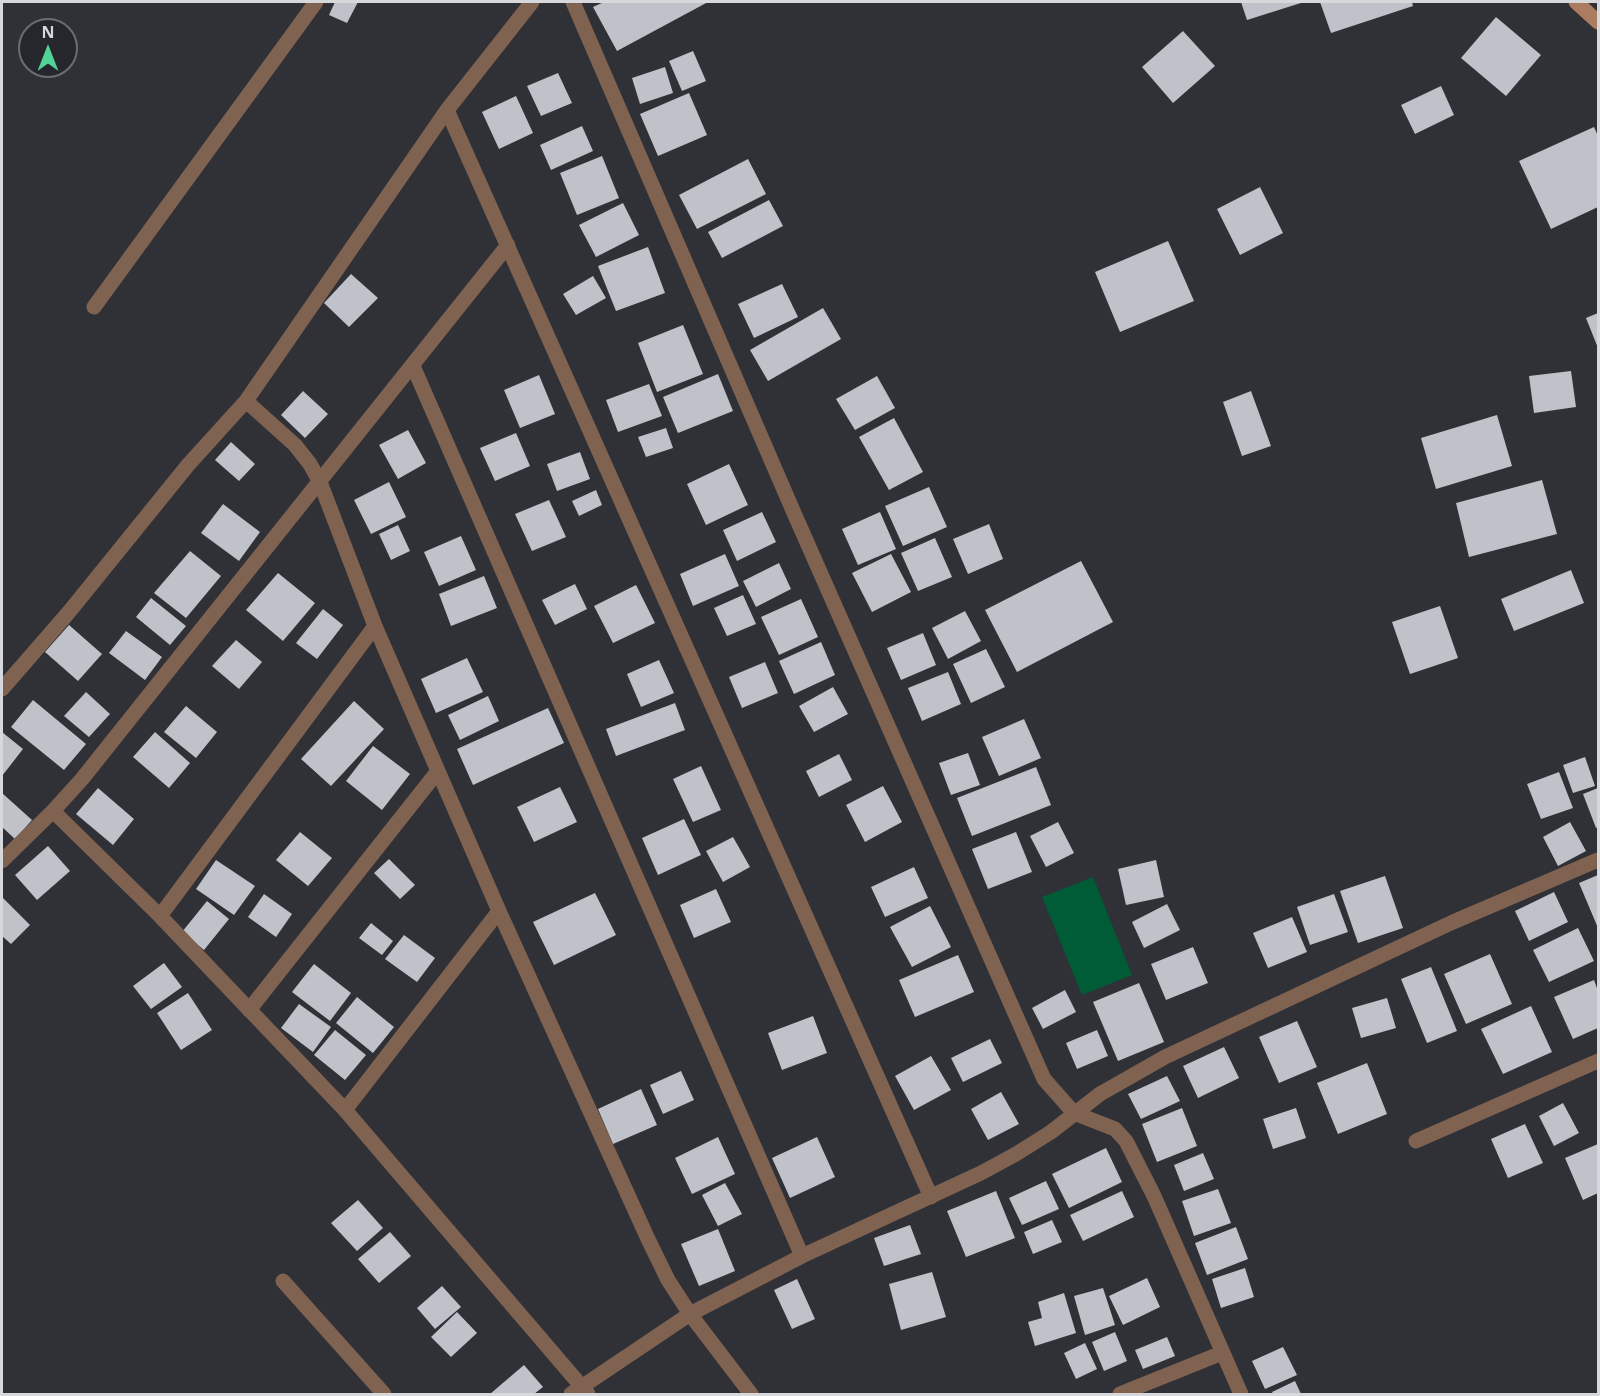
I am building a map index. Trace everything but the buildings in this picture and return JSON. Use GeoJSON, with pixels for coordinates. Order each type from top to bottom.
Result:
{"type":"FeatureCollection","features":[{"type":"Feature","properties":{"kind":"street"},"geometry":{"type":"LineString","coordinates":[[93,307],[316,2]]}},
{"type":"Feature","properties":{"kind":"street"},"geometry":{"type":"LineString","coordinates":[[2,689],[69,612],[188,465],[246,401],[447,110],[530,2]]}},
{"type":"Feature","properties":{"kind":"street"},"geometry":{"type":"LineString","coordinates":[[573,2],[794,513],[1044,1079],[1074,1113],[1115,1129],[1126,1141],[1154,1196],[1241,1395]]}},
{"type":"Feature","properties":{"kind":"street"},"geometry":{"type":"LineString","coordinates":[[1576,2],[1599,22]]}},
{"type":"Feature","properties":{"kind":"street"},"geometry":{"type":"LineString","coordinates":[[447,110],[931,1197]]}},
{"type":"Feature","properties":{"kind":"street"},"geometry":{"type":"LineString","coordinates":[[2,861],[53,811],[115,739],[508,245]]}},
{"type":"Feature","properties":{"kind":"street"},"geometry":{"type":"LineString","coordinates":[[413,366],[802,1256]]}},
{"type":"Feature","properties":{"kind":"street"},"geometry":{"type":"LineString","coordinates":[[246,401],[295,445],[320,482],[375,626],[499,911],[648,1239],[668,1280],[690,1314],[751,1395]]}},
{"type":"Feature","properties":{"kind":"street"},"geometry":{"type":"LineString","coordinates":[[160,916],[375,626]]}},
{"type":"Feature","properties":{"kind":"street"},"geometry":{"type":"LineString","coordinates":[[249,1010],[438,771]]}},
{"type":"Feature","properties":{"kind":"street"},"geometry":{"type":"LineString","coordinates":[[53,811],[160,916],[345,1110],[580,1392],[690,1314],[802,1256],[931,1197],[1016,1154],[1051,1132],[1100,1094],[1165,1057],[1453,922],[1599,860]]}},
{"type":"Feature","properties":{"kind":"street"},"geometry":{"type":"LineString","coordinates":[[345,1110],[499,911]]}},
{"type":"Feature","properties":{"kind":"street"},"geometry":{"type":"LineString","coordinates":[[1416,1141],[1599,1061]]}},
{"type":"Feature","properties":{"kind":"street"},"geometry":{"type":"LineString","coordinates":[[283,1281],[384,1395]]}},
{"type":"Feature","properties":{"kind":"street"},"geometry":{"type":"LineString","coordinates":[[1120,1395],[1222,1353]]}},
{"type":"Feature","properties":{"kind":"green space"},"geometry":{"type":"Polygon","coordinates":[[[1093,877],[1132,975],[1082,995],[1042,897],[1093,877]]]}}]}
